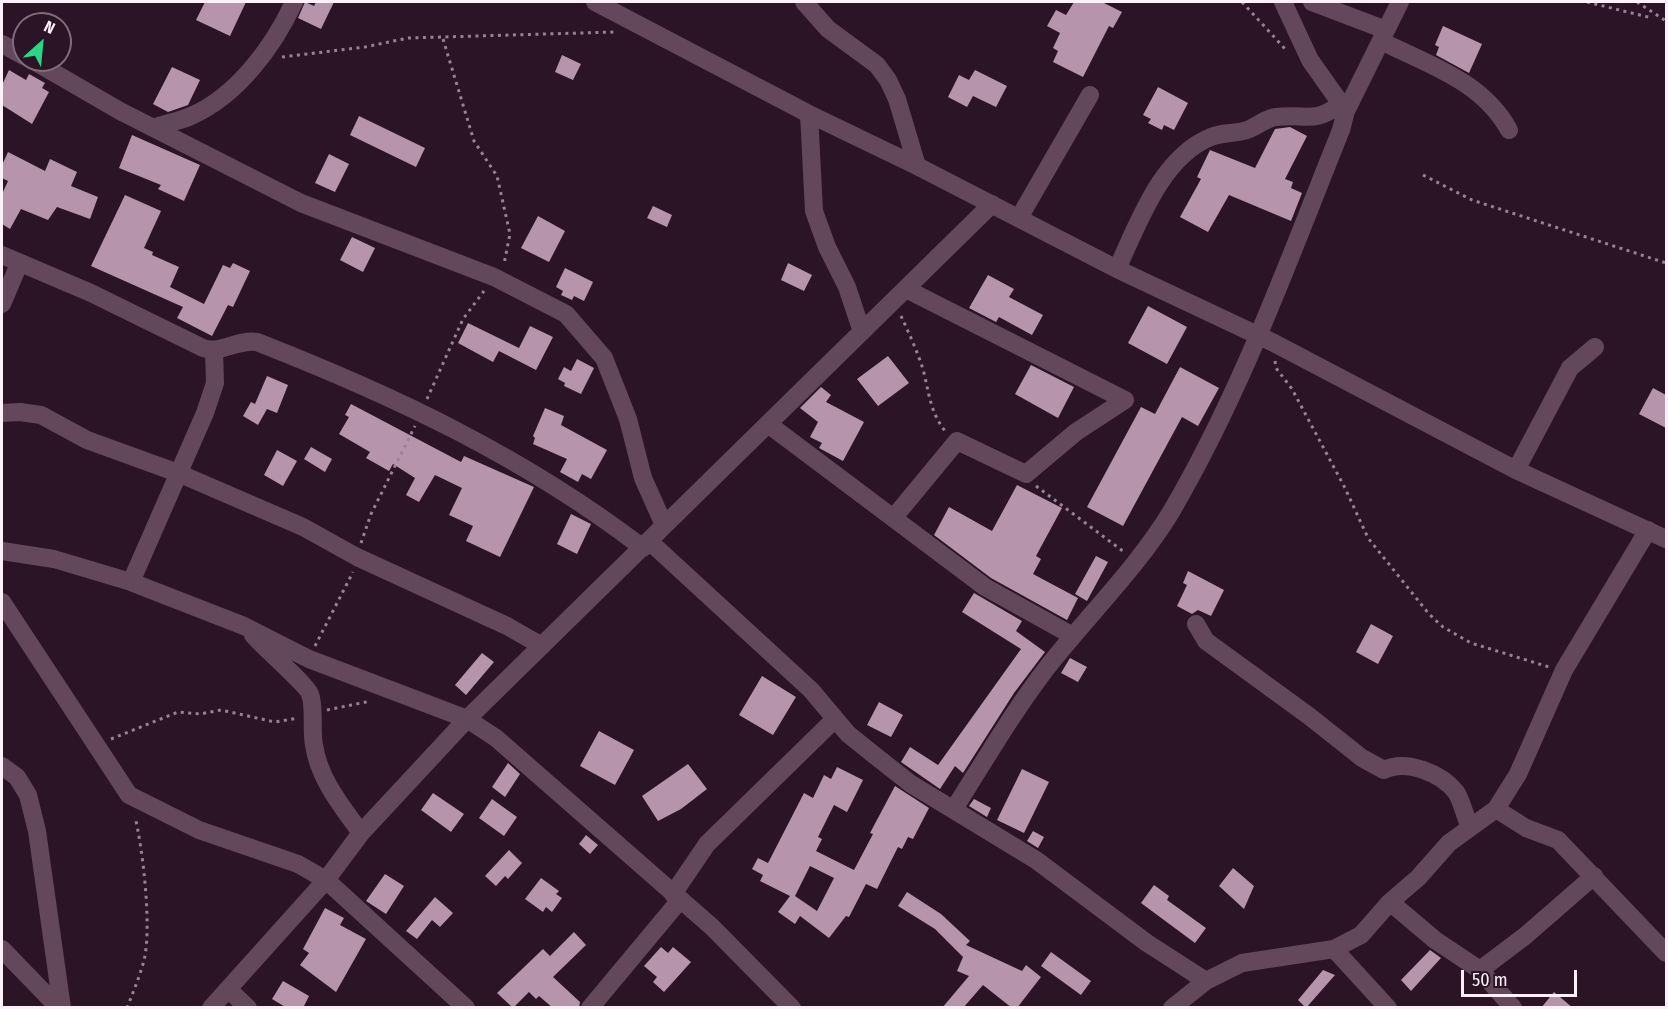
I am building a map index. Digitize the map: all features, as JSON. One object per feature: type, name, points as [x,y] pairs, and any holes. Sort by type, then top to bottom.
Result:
[{"type":"street","points":[[156,126],[191,116],[225,94],[262,56],[284,24],[294,2]]},
{"type":"street","points":[[595,2],[809,114],[917,166],[1117,269],[1265,339],[1516,470],[1666,539]]},
{"type":"street","points":[[804,2],[822,24],[877,65],[888,80],[897,99],[917,166]]},
{"type":"street","points":[[1283,2],[1310,60],[1343,107]]},
{"type":"street","points":[[1312,2],[1383,35],[1478,91],[1499,112],[1509,130]]},
{"type":"street","points":[[954,809],[1020,706],[1170,514],[1265,339],[1343,107],[1400,2]]},
{"type":"street","points":[[53,72],[120,111],[156,126],[208,157],[301,203],[494,277],[566,314],[604,358],[628,419],[643,478],[664,525]]},
{"type":"street","points":[[1019,218],[1090,95]]},
{"type":"street","points":[[1117,269],[1145,209],[1168,172],[1191,147],[1213,136],[1254,128],[1274,117],[1311,118],[1326,115],[1343,107]]},
{"type":"street","points":[[809,114],[814,211],[827,247],[847,287],[862,332]]},
{"type":"street","points":[[212,1008],[326,880],[361,832],[467,720],[992,204]]},
{"type":"street","points":[[2,255],[91,293],[214,351],[246,340],[257,342],[421,412],[532,471],[646,545],[795,675],[848,734],[911,784],[1035,860],[1147,943],[1206,981]]},
{"type":"street","points":[[2,304],[19,264]]},
{"type":"street","points":[[895,516],[957,441],[1026,474],[1076,432],[1125,400],[906,289]]},
{"type":"street","points":[[1516,470],[1570,368],[1595,347]]},
{"type":"street","points":[[131,582],[205,413],[215,382],[214,351]]},
{"type":"street","points":[[2,413],[41,414],[87,440],[178,472],[303,527],[357,557],[507,626],[542,646]]},
{"type":"street","points":[[768,423],[895,516],[986,587],[1073,636]]},
{"type":"street","points":[[1172,1008],[1206,981],[1242,963],[1334,949],[1361,936],[1390,902],[1418,878],[1449,843],[1496,809],[1518,774],[1564,670],[1648,530]]},
{"type":"street","points":[[2,551],[54,560],[131,582],[244,626],[309,658],[399,695],[467,720],[496,738],[712,927],[792,1008]]},
{"type":"street","points":[[2,602],[129,795],[199,830],[298,864],[326,880],[466,1008]]},
{"type":"street","points":[[1196,624],[1206,641],[1309,716],[1362,758],[1384,770],[1394,765],[1428,771],[1455,792],[1470,827]]},
{"type":"street","points":[[244,626],[277,661],[306,686],[311,696],[314,746],[327,786],[361,832]]},
{"type":"street","points":[[590,1008],[677,897],[707,844],[835,719]]},
{"type":"street","points":[[2,766],[16,777],[28,795],[37,831],[61,1008]]},
{"type":"street","points":[[1496,809],[1526,828],[1558,840],[1666,953]]},
{"type":"street","points":[[1480,970],[1525,936],[1594,876]]},
{"type":"street","points":[[1390,902],[1435,939],[1480,970],[1513,1008]]},
{"type":"street","points":[[2,949],[61,1008]]},
{"type":"street","points":[[1334,949],[1388,1008]]},
{"type":"street","points":[[228,989],[248,1008]]},
{"type":"path","points":[[1587,2],[1652,18]]},
{"type":"path","points":[[1637,2],[1666,21]]},
{"type":"path","points":[[262,56],[291,58],[408,38],[443,39],[620,31]]},
{"type":"path","points":[[309,658],[331,613],[350,582],[371,514],[463,319],[505,263],[509,248],[510,234],[497,176],[474,141],[443,39]]},
{"type":"path","points":[[1423,176],[1472,200],[1666,263]]},
{"type":"path","points":[[1265,339],[1275,368],[1292,389],[1345,488],[1368,538],[1429,614],[1443,627],[1471,644],[1504,656],[1564,670]]},
{"type":"path","points":[[95,744],[178,712],[200,714],[220,710],[275,722],[399,695]]},
{"type":"path","points":[[127,1008],[145,958],[148,925],[140,834],[129,795]]},
{"type":"building","points":[[205,2],[246,2],[230,36],[196,20]]},
{"type":"building","points":[[305,2],[314,6],[316,2],[334,2],[321,29],[298,18]]},
{"type":"building","points":[[1074,2],[1102,2],[1122,12],[1113,28],[1109,26],[1083,77],[1053,62],[1058,51],[1053,48],[1060,33],[1047,26],[1056,10],[1066,15]]},
{"type":"building","points":[[1443,26],[1482,44],[1469,73],[1436,55],[1439,47],[1435,45]]},
{"type":"building","points":[[562,55],[581,64],[573,80],[555,72]]},
{"type":"building","points":[[172,67],[200,80],[188,105],[168,112],[153,104]]},
{"type":"building","points":[[9,70],[26,80],[29,74],[45,83],[42,88],[49,92],[32,124],[2,105],[2,85]]},
{"type":"building","points":[[975,70],[1007,86],[996,107],[973,96],[967,107],[948,97],[959,75],[969,80]]},
{"type":"building","points":[[1158,87],[1188,103],[1174,130],[1164,125],[1162,130],[1148,123],[1151,119],[1143,115]]},
{"type":"building","points":[[359,116],[425,148],[416,167],[350,135]]},
{"type":"building","points":[[1290,127],[1307,136],[1285,179],[1293,182],[1291,188],[1302,193],[1291,221],[1229,195],[1208,232],[1180,217],[1201,179],[1197,177],[1210,150],[1255,168],[1275,129]]},
{"type":"building","points":[[132,135],[200,165],[184,201],[158,189],[161,185],[119,168]]},
{"type":"building","points":[[8,152],[45,171],[50,159],[77,172],[71,186],[98,197],[90,219],[57,207],[48,220],[21,209],[10,229],[2,224],[2,194],[8,181],[2,178],[2,165]]},
{"type":"building","points":[[329,154],[349,164],[335,192],[315,183]]},
{"type":"building","points":[[125,195],[161,211],[144,248],[153,252],[152,255],[179,267],[170,287],[204,304],[223,265],[230,268],[233,263],[250,271],[233,307],[228,305],[212,336],[177,318],[183,307],[91,266]]},
{"type":"building","points":[[653,206],[672,215],[667,227],[647,218]]},
{"type":"building","points":[[538,216],[565,231],[549,262],[521,248]]},
{"type":"building","points":[[352,237],[375,248],[363,272],[340,260]]},
{"type":"building","points":[[788,263],[812,275],[804,291],[781,280]]},
{"type":"building","points":[[565,268],[593,282],[584,301],[574,296],[572,300],[561,295],[563,291],[556,287]]},
{"type":"building","points":[[988,275],[1014,289],[1009,297],[1043,315],[1032,335],[999,317],[996,322],[969,308]]},
{"type":"building","points":[[1148,306],[1187,327],[1167,364],[1128,343]]},
{"type":"building","points":[[468,323],[519,348],[530,326],[553,337],[536,370],[499,351],[493,362],[458,343]]},
{"type":"building","points":[[888,356],[909,383],[878,406],[857,379]]},
{"type":"building","points":[[577,359],[594,368],[581,394],[564,386],[565,383],[558,379],[564,367],[571,371]]},
{"type":"building","points":[[1031,365],[1074,387],[1058,418],[1015,394]]},
{"type":"building","points":[[1180,367],[1219,388],[1198,426],[1182,417],[1123,526],[1087,507],[1141,407],[1155,414]]},
{"type":"building","points":[[267,376],[288,385],[277,413],[267,409],[258,425],[243,416],[251,402],[255,404]]},
{"type":"building","points":[[821,387],[831,395],[826,402],[864,422],[843,461],[819,448],[822,443],[810,437],[818,422],[800,408]]},
{"type":"building","points":[[1653,388],[1666,395],[1666,428],[1639,414]]},
{"type":"building","points":[[351,404],[461,462],[464,456],[534,487],[500,557],[466,541],[473,526],[449,515],[462,488],[435,475],[419,502],[406,495],[415,478],[393,464],[389,471],[366,458],[370,452],[339,434],[349,417],[345,415]]},
{"type":"building","points":[[545,408],[564,416],[561,425],[607,450],[591,479],[582,474],[578,482],[560,472],[567,459],[533,444],[535,438],[533,436]]},
{"type":"building","points":[[311,447],[332,459],[325,472],[304,459]]},
{"type":"building","points":[[277,450],[297,461],[283,486],[264,475]]},
{"type":"building","points":[[1017,485],[1062,508],[1036,556],[1041,559],[1033,574],[1078,598],[1067,620],[991,578],[934,535],[949,507],[992,531]]},
{"type":"building","points":[[571,514],[591,524],[577,554],[557,544]]},
{"type":"building","points":[[1096,556],[1108,562],[1087,601],[1075,594]]},
{"type":"building","points":[[1188,571],[1224,590],[1211,616],[1198,610],[1192,614],[1177,606],[1187,585],[1183,583]]},
{"type":"building","points":[[974,593],[1022,621],[1016,631],[1045,652],[1014,693],[963,773],[955,766],[940,789],[901,762],[910,747],[938,765],[1021,649],[962,612]]},
{"type":"building","points":[[1371,624],[1393,636],[1378,664],[1356,652]]},
{"type":"building","points":[[482,653],[494,662],[466,695],[455,685]]},
{"type":"building","points":[[1070,658],[1087,667],[1078,682],[1061,673]]},
{"type":"building","points":[[762,676],[796,697],[773,735],[739,715]]},
{"type":"building","points":[[879,702],[903,715],[891,737],[867,725]]},
{"type":"building","points":[[599,731],[634,750],[615,785],[580,766]]},
{"type":"building","points":[[508,763],[520,774],[505,797],[492,787]]},
{"type":"building","points":[[688,764],[707,789],[681,809],[658,821],[642,796]]},
{"type":"building","points":[[837,767],[863,780],[847,812],[834,805],[818,837],[822,839],[816,851],[854,870],[873,834],[870,833],[895,786],[929,808],[913,839],[908,837],[902,849],[898,847],[877,889],[866,884],[849,917],[846,916],[829,938],[800,916],[795,924],[778,912],[790,896],[760,881],[763,875],[752,869],[758,858],[768,863],[804,793],[813,798],[824,775],[831,779]],"holes":[[[810,866],[834,878],[817,911],[795,896]]]},
{"type":"building","points":[[1022,769],[1049,782],[1024,833],[997,820]]},
{"type":"building","points":[[433,793],[464,814],[451,832],[421,810]]},
{"type":"building","points":[[492,799],[517,817],[504,836],[479,818]]},
{"type":"building","points":[[974,799],[991,808],[987,817],[969,806]]},
{"type":"building","points":[[1033,831],[1044,837],[1038,848],[1027,841]]},
{"type":"building","points":[[586,835],[598,845],[590,854],[579,844]]},
{"type":"building","points":[[509,850],[522,863],[508,879],[505,876],[496,886],[485,876]]},
{"type":"building","points":[[1233,868],[1254,886],[1244,909],[1219,886]]},
{"type":"building","points":[[385,874],[404,886],[386,914],[366,901]]},
{"type":"building","points":[[541,878],[559,891],[556,894],[562,898],[552,912],[546,907],[543,912],[525,899]]},
{"type":"building","points":[[1154,885],[1169,896],[1167,900],[1206,928],[1195,943],[1141,903]]},
{"type":"building","points":[[907,892],[941,914],[970,941],[966,945],[1022,971],[1026,965],[1041,977],[1017,1008],[1012,1008],[983,985],[963,1008],[942,1008],[969,976],[957,971],[963,957],[935,929],[898,906]]},
{"type":"building","points":[[435,897],[453,913],[440,927],[432,920],[417,939],[406,931]]},
{"type":"building","points":[[325,908],[344,918],[340,925],[366,939],[336,992],[300,965],[309,953],[303,949]]},
{"type":"building","points":[[574,932],[586,945],[553,977],[580,1002],[579,1008],[553,1008],[539,996],[536,999],[529,992],[513,1008],[497,993],[543,949],[550,956]]},
{"type":"building","points":[[661,947],[668,953],[673,947],[691,962],[664,992],[653,982],[657,977],[644,966]]},
{"type":"building","points":[[1430,950],[1441,958],[1411,991],[1401,980]]},
{"type":"building","points":[[1051,952],[1091,981],[1081,995],[1041,966]]},
{"type":"building","points":[[1323,970],[1335,975],[1306,1008],[1298,1000]]},
{"type":"building","points":[[283,981],[309,996],[303,1008],[287,1008],[272,999]]},
{"type":"building","points":[[1554,992],[1573,1008],[1541,1008]]}]
